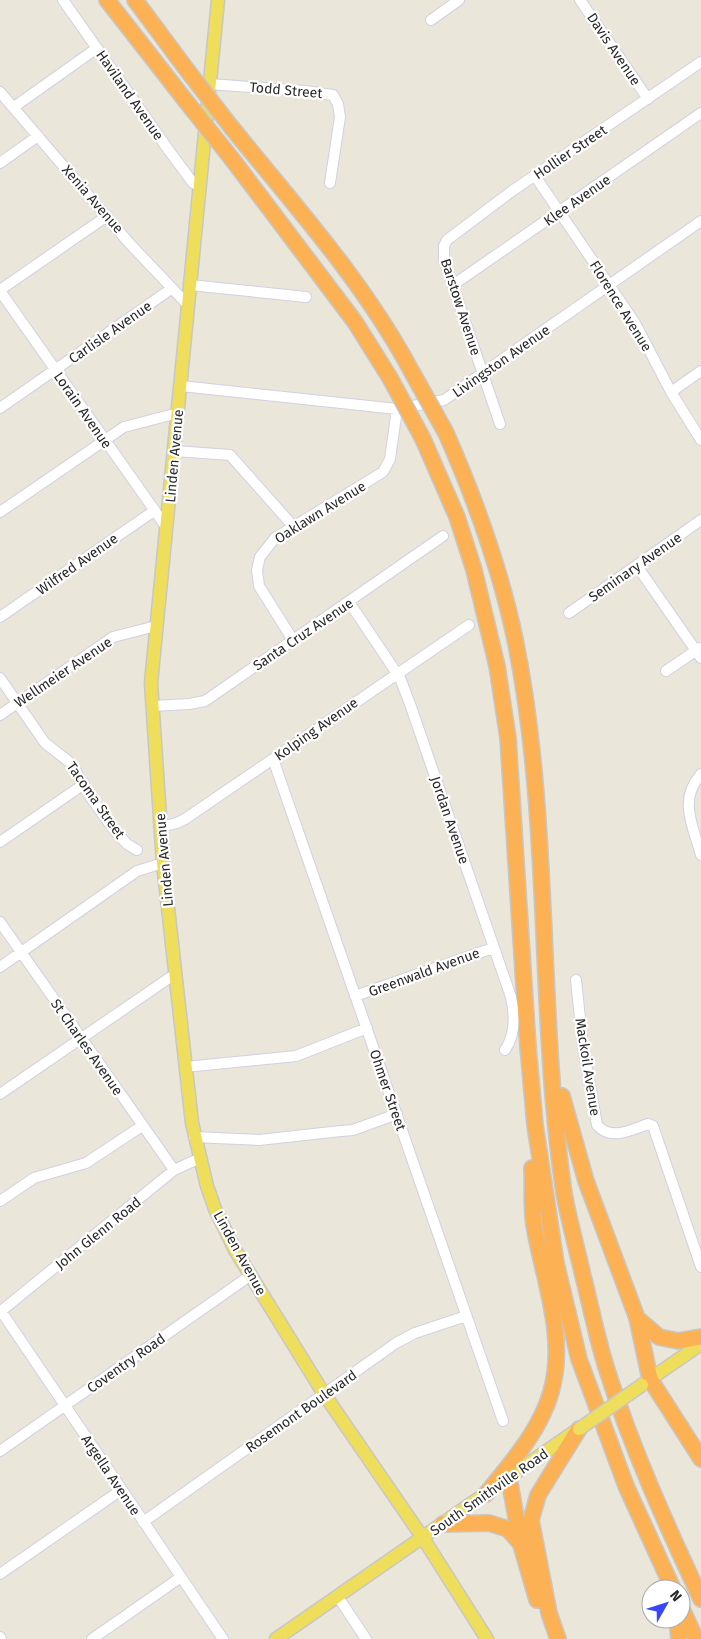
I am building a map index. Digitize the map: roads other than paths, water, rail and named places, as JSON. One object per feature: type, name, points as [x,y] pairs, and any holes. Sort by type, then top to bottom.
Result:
[{"type":"highway","points":[[96,0],[163,72]]},
{"type":"highway","points":[[107,0],[232,159],[355,322],[390,378],[423,439],[457,517],[474,570],[497,666],[508,738],[530,1071],[533,1222],[556,1332],[556,1369],[551,1394],[536,1428],[486,1494]]},
{"type":"highway","points":[[136,0],[187,70],[344,267],[380,316],[446,433],[485,532],[515,638],[527,710],[534,774],[551,1044],[565,1197],[606,1367],[633,1447],[701,1599]]},
{"type":"highway","points":[[551,1044],[569,1126],[586,1181],[637,1318],[646,1382],[701,1459]]},
{"type":"highway","points":[[530,1071],[546,1210],[556,1263],[579,1359],[626,1486],[668,1579]]},
{"type":"highway","points":[[637,1318],[659,1337],[678,1341],[701,1337]]},
{"type":"highway","points":[[558,1639],[549,1613],[532,1520],[538,1495],[550,1472],[579,1429]]},
{"type":"highway","points":[[509,1478],[521,1545],[548,1639]]},
{"type":"highway","points":[[443,1524],[489,1523],[508,1528],[521,1545]]},
{"type":"highway","points":[[663,1567],[666,1579]]},
{"type":"main road","name":"Linden Avenue","points":[[218,0],[151,683],[163,863],[194,1137],[198,1159],[215,1209],[235,1250],[324,1394],[423,1538],[488,1639]]},
{"type":"main road","name":"South Smithville Road","points":[[276,1639],[701,1344]]},
{"type":"street","name":"Haviland Avenue","points":[[63,0],[187,176],[200,187]]},
{"type":"street","points":[[431,20],[459,0]]},
{"type":"street","name":"Davis Avenue","points":[[580,0],[648,99]]},
{"type":"street","points":[[14,107],[97,48]]},
{"type":"street","name":"Hollier Street","points":[[444,246],[454,234],[535,176],[701,62]]},
{"type":"street","name":"Todd Street","points":[[210,84],[306,91],[333,96],[338,104],[340,116],[330,183]]},
{"type":"street","name":"Xenia Avenue","points":[[0,92],[171,289],[188,305]]},
{"type":"street","name":"Klee Avenue","points":[[453,285],[701,113]]},
{"type":"street","points":[[0,163],[38,136]]},
{"type":"street","name":"Florence Avenue","points":[[535,176],[645,339],[671,392],[701,440]]},
{"type":"street","points":[[0,290],[107,216]]},
{"type":"street","name":"Livingston Avenue","points":[[181,386],[397,409],[444,400],[701,221]]},
{"type":"street","name":"Barstow Avenue","points":[[444,246],[444,260],[500,424]]},
{"type":"street","points":[[190,285],[306,297]]},
{"type":"street","name":"Carlisle Avenue","points":[[0,408],[171,289]]},
{"type":"street","name":"Lorain Avenue","points":[[0,290],[167,528]]},
{"type":"street","points":[[671,392],[701,371]]},
{"type":"street","name":"Oaklawn Avenue","points":[[293,640],[262,593],[256,570],[260,557],[269,543],[293,526],[373,479],[387,468],[397,409]]},
{"type":"street","points":[[0,512],[104,440],[129,425],[178,413]]},
{"type":"street","points":[[175,451],[230,455],[293,526]]},
{"type":"street","name":"Wilfred Avenue","points":[[0,617],[154,511]]},
{"type":"street","name":"Seminary Avenue","points":[[569,613],[701,520]]},
{"type":"street","name":"Santa Cruz Avenue","points":[[152,706],[205,701],[443,536]]},
{"type":"street","points":[[637,566],[699,652],[666,671]]},
{"type":"street","name":"Jordan Avenue","points":[[349,602],[397,673],[410,704],[513,1006],[512,1036],[505,1050]]},
{"type":"street","name":"Kolping Avenue","points":[[161,827],[178,823],[185,819],[468,625]]},
{"type":"street","name":"Wellmeier Avenue","points":[[0,716],[113,637],[156,626]]},
{"type":"street","name":"Tacoma Street","points":[[0,678],[46,743],[72,764],[87,792],[121,838],[137,850]]},
{"type":"street","name":"Ohmer Street","points":[[273,759],[503,1421]]},
{"type":"street","points":[[701,774],[688,798],[689,819],[698,840],[701,855]]},
{"type":"street","points":[[0,842],[84,784]]},
{"type":"street","points":[[0,967],[137,871],[163,863]]},
{"type":"street","name":"St Charles Avenue","points":[[0,922],[174,1170]]},
{"type":"street","name":"Greenwald Avenue","points":[[356,996],[493,948]]},
{"type":"street","points":[[0,1094],[175,974]]},
{"type":"street","name":"Mackoil Avenue","points":[[576,980],[583,1047],[597,1125],[602,1130],[615,1134],[651,1125],[701,1267]]},
{"type":"street","points":[[185,1067],[296,1056],[367,1028]]},
{"type":"street","points":[[194,1137],[258,1140],[341,1132],[352,1130],[396,1114]]},
{"type":"street","points":[[0,1201],[44,1174],[86,1162],[142,1126]]},
{"type":"street","name":"John Glenn Road","points":[[0,1311],[174,1170],[198,1159]]},
{"type":"street","name":"Coventry Road","points":[[0,1451],[251,1275]]},
{"type":"street","name":"Argella Avenue","points":[[0,1311],[223,1639]]},
{"type":"street","name":"Rosemont Boulevard","points":[[143,1522],[408,1337],[466,1316]]},
{"type":"street","points":[[0,1574],[121,1490]]},
{"type":"street","points":[[92,1639],[181,1577]]},
{"type":"street","points":[[338,1597],[366,1639]]}]
